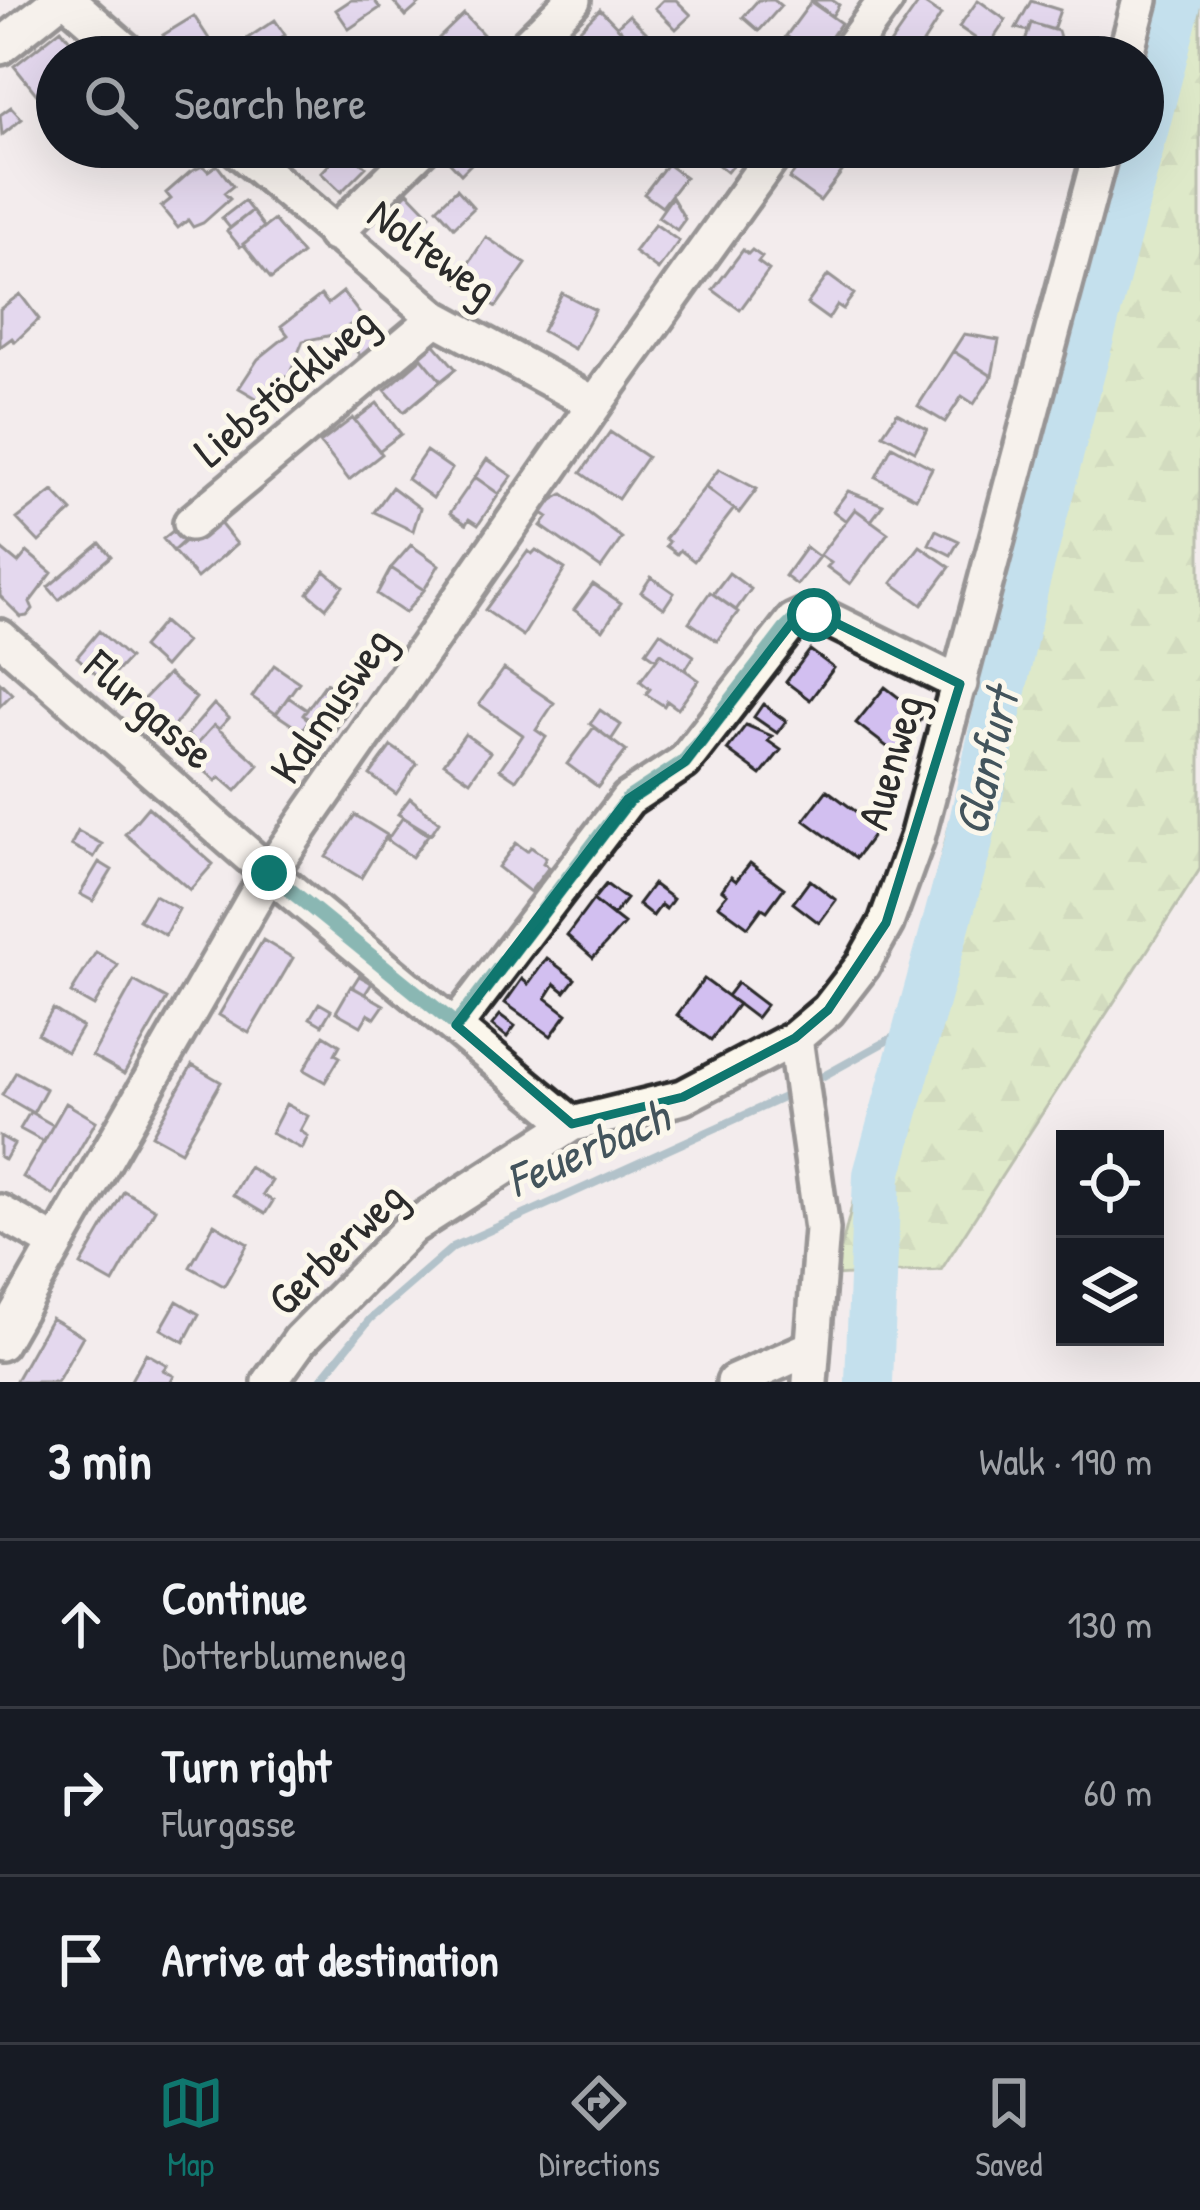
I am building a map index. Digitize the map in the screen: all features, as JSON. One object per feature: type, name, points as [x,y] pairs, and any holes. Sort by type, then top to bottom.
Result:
[{"type":"street","points":[[0,47],[58,0]]},
{"type":"street","points":[[68,0],[109,36]]},
{"type":"street","points":[[536,36],[573,0]]},
{"type":"street","points":[[859,36],[886,0]]},
{"type":"street","points":[[1131,36],[1140,0]]},
{"type":"street","name":"Nolteweg","points":[[259,168],[436,317],[595,404]]},
{"type":"street","points":[[334,234],[402,168]]},
{"type":"street","name":"Kalmusweg","points":[[0,1343],[269,873],[764,168]]},
{"type":"street","name":"Auenweg","points":[[796,1048],[862,966],[886,923],[917,838],[1096,168]]},
{"type":"street","name":"Liebstöcklweg","points":[[191,523],[436,317]]},
{"type":"street","points":[[456,1025],[628,799],[684,762],[794,621],[824,616],[959,684]]},
{"type":"street","name":"Flurgasse","points":[[0,637],[269,873],[572,1124]]},
{"type":"street","points":[[734,1382],[810,1365],[822,1228],[796,1048]]},
{"type":"street","name":"Gerberweg","points":[[270,1382],[300,1340],[412,1228],[572,1124],[683,1097],[796,1048]]},
{"type":"street","points":[[0,1212],[55,1244]]},
{"type":"highlighted area","points":[[824,617],[960,684],[886,923],[828,1010],[795,1038],[683,1097],[572,1124],[456,1025],[628,799],[684,762],[793,621]]},
{"type":"green space","points":[[1161,0],[1200,0],[1200,869],[941,1270],[834,1276],[1118,168],[1164,168],[1164,36],[1152,36]]},
{"type":"building","points":[[351,0],[374,0],[380,8],[349,29],[336,10]]},
{"type":"building","points":[[392,0],[424,0],[406,16]]},
{"type":"building","points":[[663,0],[676,0],[691,15],[676,29],[655,8]]},
{"type":"building","points":[[758,0],[774,0],[781,6],[759,31],[743,17]]},
{"type":"building","points":[[812,0],[832,0],[839,5],[832,16]]},
{"type":"building","points":[[978,0],[1006,20],[995,36],[972,36],[959,27]]},
{"type":"building","points":[[920,1],[941,15],[928,36],[896,36]]},
{"type":"building","points":[[1031,1],[1060,10],[1053,30],[1031,23],[1028,31],[1016,28]]},
{"type":"building","points":[[811,2],[841,23],[832,36],[786,36]]},
{"type":"building","points":[[600,9],[626,36],[573,36]]},
{"type":"building","points":[[464,14],[484,36],[441,36]]},
{"type":"building","points":[[629,15],[650,36],[627,36],[617,26]]},
{"type":"building","points":[[194,16],[207,36],[164,36]]},
{"type":"building","points":[[275,20],[285,35],[284,36],[251,36]]},
{"type":"building","points":[[1031,23],[1058,31],[1060,36],[1027,36]]},
{"type":"building","points":[[36,49],[36,94],[14,66]]},
{"type":"building","points":[[11,107],[22,119],[2,135],[0,115]]},
{"type":"building","points":[[219,168],[233,186],[224,193],[230,199],[203,223],[193,227],[188,220],[178,228],[161,207],[171,199],[166,193],[190,172]]},
{"type":"building","points":[[326,168],[365,168],[341,192],[321,173]]},
{"type":"building","points":[[664,168],[685,177],[662,207],[644,194]]},
{"type":"building","points":[[797,168],[845,168],[820,201],[789,179]]},
{"type":"building","points":[[457,189],[474,208],[454,227],[437,208]]},
{"type":"building","points":[[408,192],[430,215],[404,240],[382,218]]},
{"type":"building","points":[[672,197],[685,219],[677,230],[658,217]]},
{"type":"building","points":[[244,201],[252,211],[230,228],[222,218]]},
{"type":"building","points":[[252,211],[264,227],[240,247],[227,231]]},
{"type":"building","points":[[274,220],[302,254],[271,279],[243,244]]},
{"type":"building","points":[[655,224],[679,241],[658,270],[634,252]]},
{"type":"building","points":[[486,237],[526,264],[496,307],[457,281]]},
{"type":"building","points":[[743,250],[762,257],[758,262],[769,270],[740,310],[713,290]]},
{"type":"building","points":[[828,275],[854,294],[843,309],[837,305],[828,319],[807,304]]},
{"type":"building","points":[[343,292],[362,317],[337,334],[303,341],[270,406],[239,388],[258,359],[288,335],[281,326],[321,295],[328,304]]},
{"type":"building","points":[[562,293],[595,310],[574,349],[542,331]]},
{"type":"building","points":[[20,294],[39,319],[15,342],[12,338],[0,347],[0,309]]},
{"type":"building","points":[[367,324],[383,343],[363,359],[347,340]]},
{"type":"building","points":[[964,334],[999,340],[992,376],[953,351]]},
{"type":"building","points":[[430,339],[456,369],[441,381],[422,358],[407,371],[401,364]]},
{"type":"building","points":[[953,351],[992,376],[974,404],[962,396],[945,422],[918,406]]},
{"type":"building","points":[[422,358],[441,381],[404,412],[385,390]]},
{"type":"building","points":[[377,403],[401,434],[379,451],[355,420]]},
{"type":"building","points":[[897,413],[927,429],[915,451],[883,434]]},
{"type":"building","points":[[353,418],[382,454],[349,480],[320,443]]},
{"type":"building","points":[[610,432],[647,457],[618,499],[581,473]]},
{"type":"building","points":[[892,446],[932,468],[916,498],[876,477]]},
{"type":"building","points":[[426,451],[452,469],[433,498],[407,479]]},
{"type":"building","points":[[487,459],[512,476],[499,494],[475,477]]},
{"type":"building","points":[[719,469],[757,489],[739,513],[705,487]]},
{"type":"building","points":[[475,477],[499,494],[478,525],[469,519],[466,524],[450,513]]},
{"type":"building","points":[[392,487],[420,508],[413,531],[374,512]]},
{"type":"building","points":[[705,487],[734,509],[694,561],[666,546],[665,539]]},
{"type":"building","points":[[53,491],[72,511],[39,542],[17,519]]},
{"type":"building","points":[[848,491],[883,505],[871,521],[855,509],[846,521],[833,511]]},
{"type":"building","points":[[563,494],[622,538],[601,568],[541,526],[548,517],[542,513],[549,502]]},
{"type":"building","points":[[855,509],[888,533],[850,584],[827,567],[831,563],[820,555]]},
{"type":"building","points":[[214,516],[237,544],[197,578],[173,551]]},
{"type":"building","points":[[180,525],[189,536],[173,551],[163,539]]},
{"type":"building","points":[[936,530],[959,541],[951,555],[929,544]]},
{"type":"building","points":[[100,543],[111,556],[59,600],[48,587]]},
{"type":"building","points":[[411,545],[439,565],[424,590],[391,568]]},
{"type":"building","points":[[920,546],[950,567],[922,605],[892,583]]},
{"type":"building","points":[[806,547],[819,557],[797,585],[785,576]]},
{"type":"building","points":[[0,548],[18,563],[27,552],[52,573],[30,602],[33,609],[27,616],[21,617],[0,596]]},
{"type":"building","points":[[536,550],[565,569],[523,636],[485,610],[528,551]]},
{"type":"building","points":[[391,568],[424,590],[405,613],[377,594]]},
{"type":"building","points":[[325,571],[343,586],[326,608],[308,593]]},
{"type":"building","points":[[729,573],[751,589],[736,610],[713,594]]},
{"type":"building","points":[[651,577],[674,593],[664,608],[641,592]]},
{"type":"building","points":[[593,584],[621,603],[603,630],[574,610]]},
{"type":"building","points":[[710,592],[738,612],[717,641],[689,622]]},
{"type":"building","points":[[163,622],[186,642],[164,667],[142,647]]},
{"type":"building","points":[[99,631],[129,658],[106,683],[77,657]]},
{"type":"building","points":[[660,632],[694,656],[685,670],[661,653],[656,659],[646,652]]},
{"type":"building","points":[[810,650],[834,668],[810,700],[786,682]]},
{"type":"building","points":[[661,653],[699,680],[678,709],[646,694],[650,689],[640,681]]},
{"type":"building","points":[[274,665],[299,682],[276,714],[252,697]]},
{"type":"building","points":[[504,669],[554,703],[536,730],[546,737],[516,780],[500,769],[523,735],[479,704]]},
{"type":"building","points":[[168,674],[196,698],[166,736],[135,708]]},
{"type":"building","points":[[0,682],[12,694],[0,706]]},
{"type":"building","points":[[326,683],[354,702],[332,735],[303,715]]},
{"type":"building","points":[[885,687],[923,716],[895,753],[856,723]]},
{"type":"building","points":[[288,697],[307,710],[303,715],[309,720],[301,731],[276,714]]},
{"type":"building","points":[[214,704],[229,718],[219,729],[214,725],[197,744],[187,735]]},
{"type":"building","points":[[763,704],[786,721],[777,733],[754,717]]},
{"type":"building","points":[[600,710],[621,725],[611,740],[590,724]]},
{"type":"building","points":[[214,725],[259,765],[236,791],[220,777],[216,781],[187,755]]},
{"type":"building","points":[[746,725],[772,736],[768,741],[781,750],[761,775],[727,750]]},
{"type":"building","points":[[594,727],[626,751],[598,787],[567,764]]},
{"type":"building","points":[[465,734],[490,752],[470,781],[444,763]]},
{"type":"building","points":[[391,746],[417,764],[396,794],[370,775]]},
{"type":"building","points":[[827,790],[878,828],[856,858],[804,820]]},
{"type":"building","points":[[410,798],[439,822],[431,834],[398,814]]},
{"type":"building","points":[[148,807],[213,864],[190,890],[125,834]]},
{"type":"building","points":[[355,815],[387,835],[361,878],[326,857]]},
{"type":"building","points":[[403,817],[428,835],[412,857],[387,840]]},
{"type":"building","points":[[78,831],[102,844],[94,857],[71,845]]},
{"type":"building","points":[[516,843],[527,851],[531,847],[546,858],[543,863],[549,867],[530,892],[498,867]]},
{"type":"building","points":[[99,862],[112,870],[93,901],[80,894]]},
{"type":"building","points":[[750,863],[784,888],[748,927],[718,905],[731,877],[736,881]]},
{"type":"building","points":[[810,880],[836,900],[819,923],[793,903]]},
{"type":"building","points":[[606,884],[626,899],[613,916],[593,900]]},
{"type":"building","points":[[653,884],[673,899],[653,916],[638,904]]},
{"type":"building","points":[[154,895],[179,909],[165,935],[139,920]]},
{"type":"building","points":[[593,900],[624,924],[593,958],[567,935]]},
{"type":"building","points":[[263,940],[293,958],[249,1033],[219,1015]]},
{"type":"building","points":[[96,952],[118,965],[94,1006],[71,993]]},
{"type":"building","points":[[547,958],[575,979],[565,992],[555,984],[546,998],[567,1014],[551,1036],[505,1003],[522,979],[528,984]]},
{"type":"building","points":[[359,976],[372,983],[365,994],[352,987]]},
{"type":"building","points":[[704,979],[738,1004],[711,1040],[677,1015]]},
{"type":"building","points":[[134,981],[167,999],[124,1074],[92,1056]]},
{"type":"building","points":[[737,983],[766,1005],[756,1018],[727,996]]},
{"type":"building","points":[[351,986],[384,1005],[375,1018],[368,1014],[361,1026],[336,1012]]},
{"type":"building","points":[[319,1003],[331,1010],[322,1025],[310,1018]]},
{"type":"building","points":[[53,1009],[82,1027],[67,1052],[38,1034]]},
{"type":"building","points":[[500,1015],[515,1026],[507,1037],[492,1025]]},
{"type":"building","points":[[324,1035],[340,1045],[335,1054],[340,1057],[325,1082],[304,1070]]},
{"type":"building","points":[[192,1065],[221,1082],[181,1151],[152,1135]]},
{"type":"building","points":[[16,1072],[46,1089],[33,1113],[2,1095]]},
{"type":"building","points":[[66,1103],[96,1121],[53,1195],[23,1177]]},
{"type":"building","points":[[286,1104],[308,1116],[300,1131],[308,1136],[302,1149],[271,1133]]},
{"type":"building","points":[[30,1112],[53,1125],[44,1142],[20,1129]]},
{"type":"building","points":[[0,1136],[14,1144],[5,1160],[0,1157]]},
{"type":"building","points":[[249,1167],[272,1181],[263,1195],[273,1201],[265,1214],[233,1195]]},
{"type":"building","points":[[124,1191],[155,1209],[113,1283],[81,1265]]},
{"type":"building","points":[[214,1224],[248,1244],[224,1286],[190,1267]]},
{"type":"building","points":[[177,1301],[199,1314],[184,1342],[161,1329]]},
{"type":"building","points":[[51,1318],[83,1336],[57,1382],[15,1382]]},
{"type":"building","points":[[146,1353],[167,1365],[163,1370],[174,1376],[171,1382],[130,1382]]},
{"type":"waterway","name":"Glanfurt","points":[[1164,54],[1178,0]]},
{"type":"waterway","name":"Glanfurt","points":[[869,1382],[877,1175],[968,845],[1025,585],[1134,168]]},
{"type":"waterway","name":"Feuerbach","points":[[809,1084],[919,1023]]},
{"type":"waterway","name":"Feuerbach","points":[[319,1382],[370,1319],[453,1247],[791,1094]]},
{"type":"route","points":[[269,873],[456,1025],[628,799],[676,771],[785,630],[794,621],[814,615]]}]
